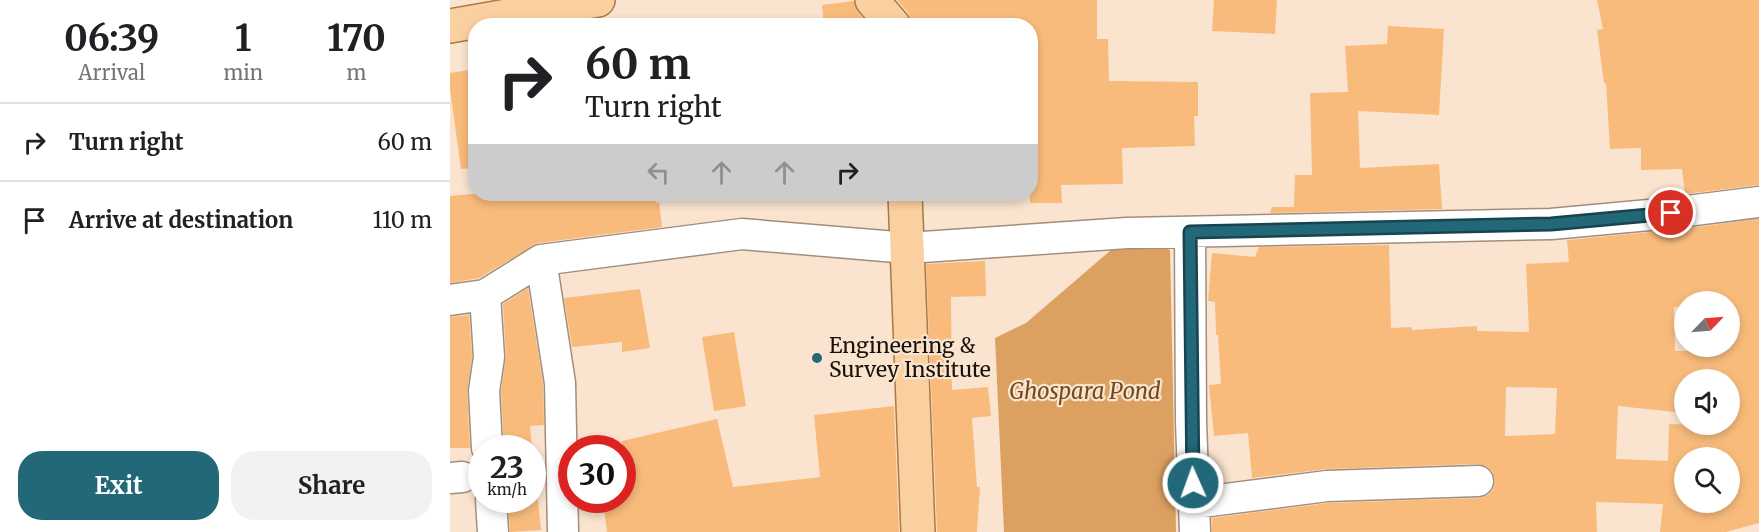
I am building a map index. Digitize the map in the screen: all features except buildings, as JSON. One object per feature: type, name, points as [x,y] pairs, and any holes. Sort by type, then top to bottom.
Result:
[{"type":"main road","points":[[476,18],[509,8],[598,0]]},
{"type":"main road","points":[[872,0],[887,18]]},
{"type":"main road","points":[[892,0],[893,18]]},
{"type":"main road","points":[[450,26],[468,21]]},
{"type":"main road","points":[[905,201],[918,532]]},
{"type":"street","points":[[450,300],[485,296],[541,260],[742,234],[908,248],[1127,233],[1551,224],[1759,202]]},
{"type":"street","points":[[1190,232],[1194,518],[1328,486],[1478,481]]},
{"type":"street","points":[[541,260],[560,383],[563,532]]},
{"type":"street","points":[[485,296],[489,357],[484,391],[487,435]]},
{"type":"street","points":[[492,513],[493,532]]},
{"type":"water","name":"Ghospara Pond","points":[[1150,241],[1170,250],[1176,532],[1004,532],[995,338],[1026,323],[1111,250]]},
{"type":"place","name":"Engineering & Survey Institute","points":[[817,358]]},
{"type":"route","points":[[1193,483],[1190,232],[1551,224],[1671,213]]}]
